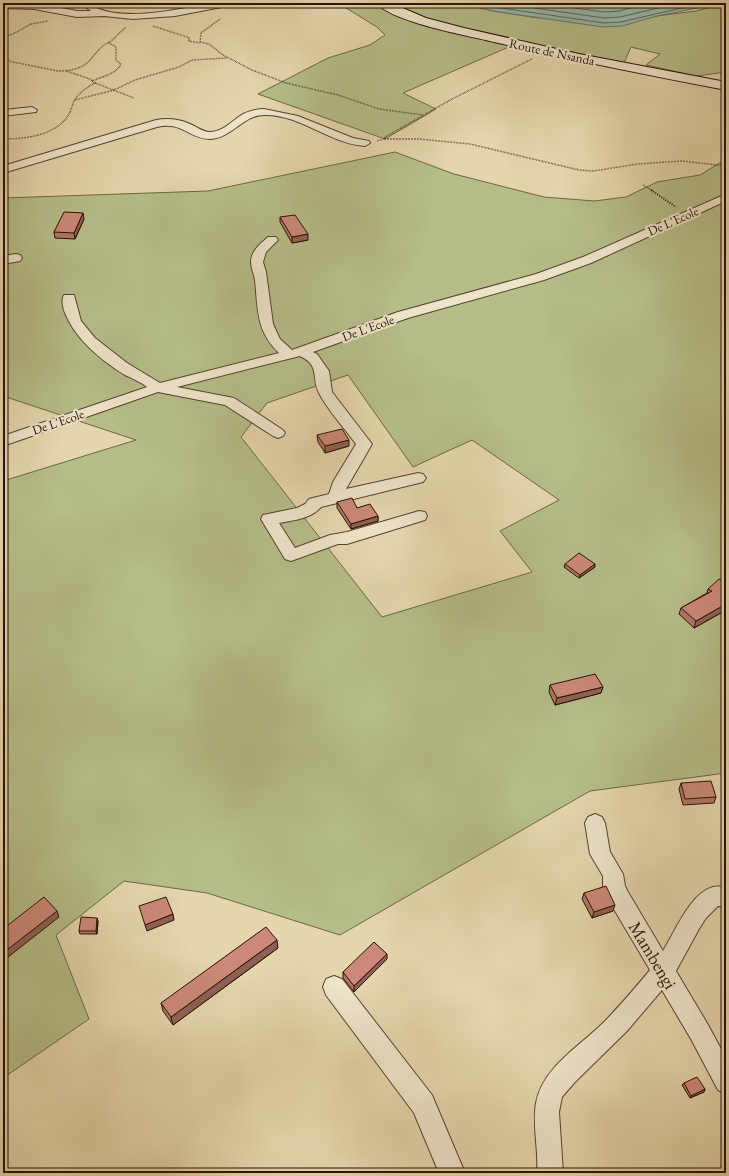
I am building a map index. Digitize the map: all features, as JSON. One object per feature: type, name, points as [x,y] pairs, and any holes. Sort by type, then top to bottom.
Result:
[{"type":"street","points":[[84,3],[89,8],[99,13],[137,18],[154,17],[229,3]]},
{"type":"street","name":"Route de Nsanda","points":[[383,3],[403,13],[447,28],[544,51],[726,86]]},
{"type":"street","points":[[3,5],[34,6],[77,14],[107,14]]},
{"type":"street","points":[[3,113],[32,110]]},
{"type":"street","points":[[3,170],[144,127],[166,122],[178,123],[200,134],[213,136],[229,128],[243,117],[257,112],[276,114],[323,129],[357,143],[365,143]]},
{"type":"street","name":"De L'Ecole","points":[[3,441],[157,388],[295,353],[403,315],[478,296],[540,277],[587,260],[687,214],[726,198]]},
{"type":"street","points":[[272,240],[260,251],[257,262],[260,272],[266,324],[274,342],[295,353],[312,358],[322,371],[325,392],[364,444],[341,482],[335,497]]},
{"type":"street","points":[[3,260],[16,258]]},
{"type":"street","points":[[69,298],[68,306],[80,328],[91,342],[127,370],[151,382],[157,388],[229,401],[278,433]]},
{"type":"street","points":[[418,478],[335,497],[315,503],[301,513],[269,519],[291,555],[336,539],[347,538],[419,516]]},
{"type":"street","name":"Mambengi","points":[[594,822],[600,854],[612,874],[614,886],[663,972],[699,1031],[726,1082]]},
{"type":"street","points":[[550,1173],[552,1160],[547,1123],[550,1095],[561,1080],[628,1014],[663,972],[696,913],[715,896],[726,897]]},
{"type":"street","points":[[334,987],[423,1104],[452,1173]]},
{"type":"path","points":[[3,37],[13,34],[32,24],[53,19],[64,12]]},
{"type":"path","points":[[3,60],[58,71],[66,71],[87,63],[99,50],[117,36],[119,31],[137,18],[157,28],[187,36],[189,41],[194,43],[203,43],[212,46],[217,52],[229,59],[258,73],[286,83],[338,95],[379,109],[422,115]]},
{"type":"path","points":[[203,43],[199,40],[201,33],[220,19]]},
{"type":"path","points":[[92,81],[115,73],[120,67],[121,64],[116,60],[116,47],[110,42]]},
{"type":"path","points":[[384,139],[422,115],[517,67],[544,51]]},
{"type":"path","points":[[75,100],[114,90],[135,80],[179,67],[192,60],[209,58],[229,59]]},
{"type":"path","points":[[66,71],[134,98]]},
{"type":"path","points":[[3,139],[31,137],[51,129],[65,119],[75,100],[95,83]]},
{"type":"path","points":[[365,143],[384,139],[419,139],[470,144],[580,170],[593,171],[638,164],[682,160],[726,166]]},
{"type":"path","points":[[642,185],[687,214]]},
{"type":"green space","points":[[338,3],[378,3],[440,28],[511,46],[403,93],[436,109],[385,139],[258,94],[328,58],[370,45],[385,35],[377,27]]},
{"type":"green space","points":[[391,3],[460,3],[493,11],[538,18],[657,16],[696,11],[726,3],[726,72],[696,76],[646,65],[660,54],[631,47],[624,63],[443,25]]},
{"type":"green space","points":[[395,152],[454,174],[544,197],[594,201],[626,197],[657,182],[700,175],[726,159],[726,773],[590,791],[340,935],[207,893],[124,881],[56,935],[89,1019],[3,1078],[3,481],[136,440],[3,396],[3,198],[208,191]],"holes":[[[348,375],[413,467],[472,440],[559,500],[500,531],[532,572],[382,617],[241,437],[267,403]]]},
{"type":"water","points":[[460,3],[715,3],[703,7],[657,16],[622,26],[603,27],[493,11]]},
{"type":"building","points":[[64,212],[83,213],[74,233],[54,232]]},
{"type":"building","points":[[295,215],[308,234],[292,237],[280,217]]},
{"type":"building","points":[[342,429],[349,440],[325,446],[317,435]]},
{"type":"building","points":[[352,498],[357,508],[370,504],[378,516],[351,524],[337,502]]},
{"type":"building","points":[[579,553],[595,564],[580,575],[565,564]]},
{"type":"building","points":[[719,579],[726,583],[726,604],[696,621],[681,608],[712,591],[708,589]]},
{"type":"building","points":[[595,674],[603,687],[557,698],[550,685]]},
{"type":"building","points":[[711,781],[716,797],[685,799],[681,783]]},
{"type":"building","points":[[606,886],[615,905],[594,912],[584,893]]},
{"type":"building","points":[[44,897],[57,911],[3,953],[3,929]]},
{"type":"building","points":[[166,897],[173,914],[145,925],[139,906]]},
{"type":"building","points":[[81,917],[97,918],[96,931],[79,931]]},
{"type":"building","points":[[266,927],[277,940],[171,1017],[161,1003]]},
{"type":"building","points":[[374,942],[387,954],[354,986],[343,972]]},
{"type":"building","points":[[697,1077],[705,1089],[691,1096],[684,1083]]}]
